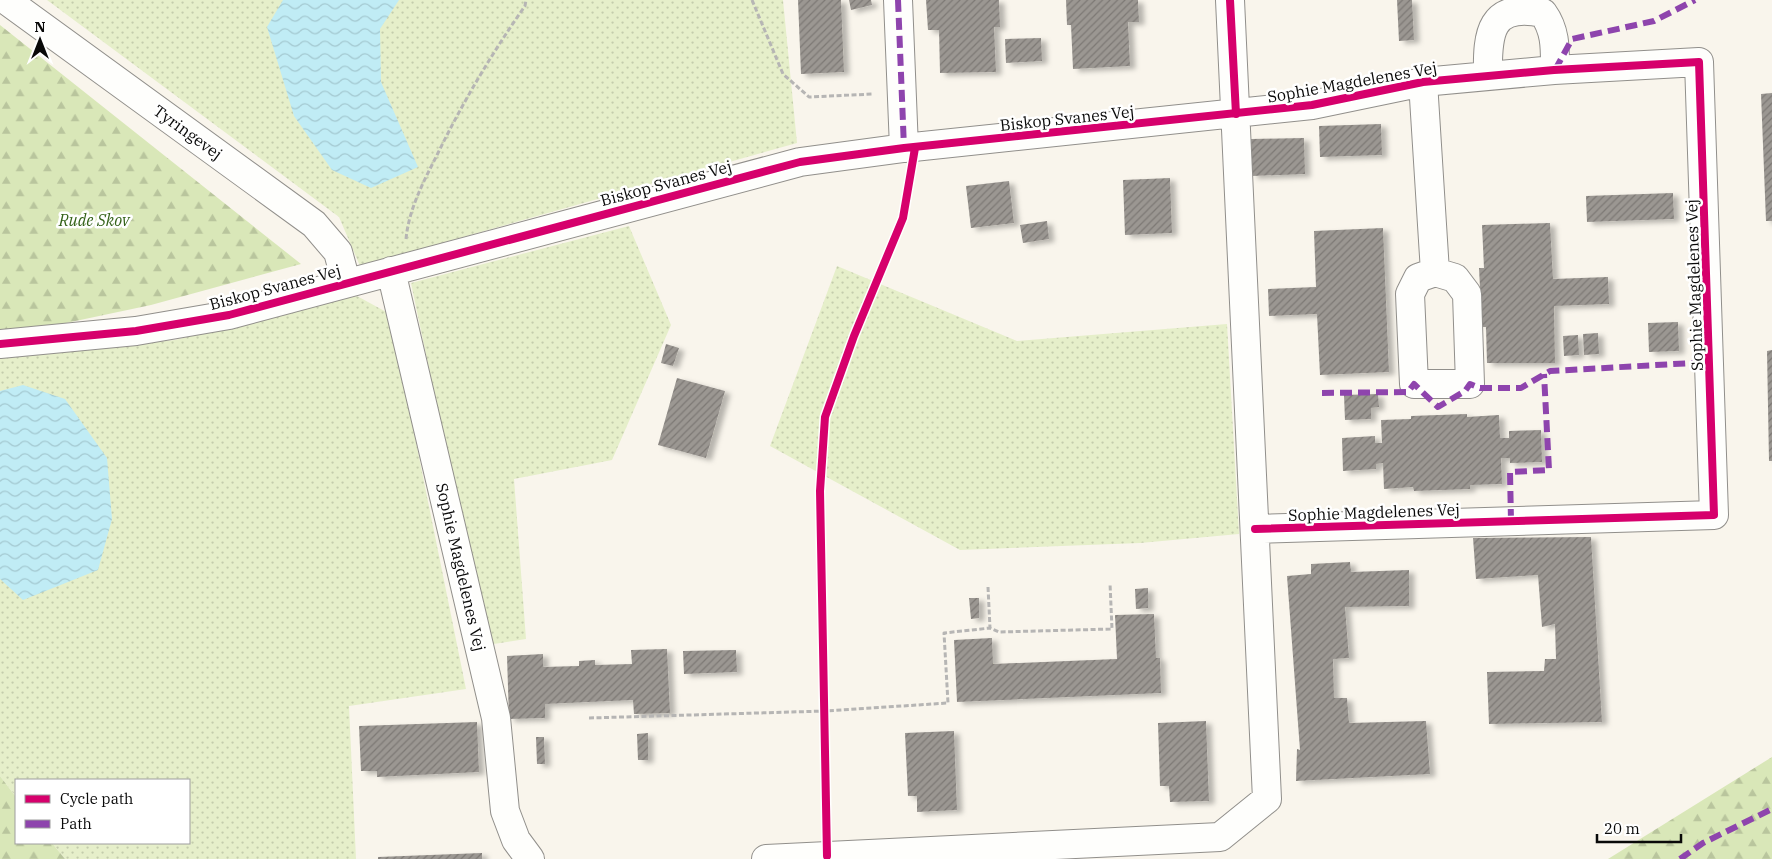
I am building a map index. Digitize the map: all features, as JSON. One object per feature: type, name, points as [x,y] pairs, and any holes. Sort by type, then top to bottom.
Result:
[{"type":"street","name":"Tyringevej","points":[[6,0],[314,224],[338,252],[346,282]]},
{"type":"street","points":[[898,0],[904,148]]},
{"type":"street","points":[[766,859],[1220,837],[1268,799],[1230,0]]},
{"type":"street","points":[[1488,76],[1488,43],[1491,30],[1508,12],[1524,9],[1543,13],[1551,24],[1555,42],[1555,70]]},
{"type":"street","name":"Sophie Magdelenes Vej","points":[[1236,114],[1312,104],[1423,82],[1555,70],[1699,62],[1714,515],[1255,529]]},
{"type":"street","name":"Sophie Magdelenes Vej","points":[[1423,82],[1435,272]]},
{"type":"street","name":"Biskop Svanes Vej","points":[[0,344],[136,330],[229,315],[346,282],[800,162],[904,148],[1236,114]]},
{"type":"street","name":"Sophie Magdelenes Vej","points":[[400,268],[496,718],[505,812],[516,840],[530,859]]},
{"type":"path","points":[[400,268],[415,198],[451,127],[495,49],[525,6],[526,0]]},
{"type":"path","points":[[752,0],[783,74],[809,97],[902,92]]},
{"type":"path","points":[[589,718],[824,711],[948,703],[944,633],[990,628],[999,632],[1112,629],[1110,583]]},
{"type":"path","points":[[988,587],[990,628]]},
{"type":"green space","points":[[47,0],[783,0],[797,143],[360,266],[339,217]]},
{"type":"green space","name":"Rude Skov","points":[[0,25],[301,264],[151,305],[0,337]]},
{"type":"green space","points":[[629,226],[671,325],[612,460],[514,479],[526,639],[487,645],[411,283]]},
{"type":"green space","points":[[837,266],[1017,341],[1227,324],[1239,534],[1140,543],[960,550],[770,446]]},
{"type":"green space","points":[[357,296],[390,314],[466,689],[349,706],[356,859],[65,859],[53,844],[190,844],[190,779],[15,779],[15,796],[0,776],[0,358],[175,340]]},
{"type":"green space","points":[[1772,757],[1772,859],[1608,859]]},
{"type":"green space","points":[[0,776],[15,796],[15,844],[53,844],[65,859],[0,859]]},
{"type":"water","points":[[283,0],[399,0],[380,29],[381,82],[418,167],[371,188],[332,170],[294,116],[267,27]]},
{"type":"water","points":[[23,385],[65,399],[107,458],[112,519],[98,570],[23,600],[0,579],[0,391]]},
{"type":"building","points":[[798,0],[841,0],[844,72],[801,74]]},
{"type":"building","points":[[849,0],[871,0],[872,5],[851,10]]},
{"type":"building","points":[[926,0],[999,0],[1000,27],[994,27],[996,72],[940,73],[939,30],[928,30]]},
{"type":"building","points":[[1066,0],[1138,0],[1139,22],[1128,22],[1130,66],[1073,69],[1071,25],[1067,25]]},
{"type":"building","points":[[1397,0],[1412,0],[1414,40],[1399,41]]},
{"type":"building","points":[[1041,38],[1042,61],[1006,63],[1005,39]]},
{"type":"building","points":[[1772,93],[1772,221],[1766,221],[1761,94]]},
{"type":"building","points":[[1381,124],[1382,155],[1320,157],[1319,126]]},
{"type":"building","points":[[1304,138],[1305,174],[1252,176],[1251,139]]},
{"type":"building","points":[[1170,178],[1172,233],[1125,235],[1123,180]]},
{"type":"building","points":[[1009,181],[1014,223],[971,228],[966,186]]},
{"type":"building","points":[[1673,193],[1674,219],[1587,222],[1586,196]]},
{"type":"building","points":[[1047,221],[1049,239],[1023,243],[1020,225]]},
{"type":"building","points":[[1550,223],[1553,279],[1608,277],[1609,304],[1554,306],[1555,363],[1487,363],[1486,327],[1482,327],[1479,268],[1484,268],[1482,225]]},
{"type":"building","points":[[1383,228],[1389,372],[1320,375],[1317,314],[1269,316],[1268,289],[1316,287],[1314,231]]},
{"type":"building","points":[[1678,322],[1679,351],[1649,352],[1648,323]]},
{"type":"building","points":[[1598,333],[1599,354],[1584,355],[1583,334]]},
{"type":"building","points":[[1578,335],[1579,355],[1564,356],[1563,336]]},
{"type":"building","points":[[666,344],[679,348],[673,366],[661,363]]},
{"type":"building","points":[[1772,350],[1772,461],[1769,461],[1767,351]]},
{"type":"building","points":[[677,378],[725,391],[706,458],[658,445]]},
{"type":"building","points":[[1378,394],[1379,407],[1371,408],[1371,419],[1345,420],[1344,395]]},
{"type":"building","points":[[1467,414],[1467,417],[1499,415],[1500,438],[1509,438],[1509,431],[1541,430],[1542,462],[1510,463],[1510,458],[1501,458],[1502,484],[1470,485],[1470,489],[1414,491],[1413,487],[1384,489],[1383,463],[1376,464],[1376,469],[1343,471],[1342,438],[1375,436],[1375,443],[1382,443],[1381,420],[1411,419],[1411,416]]},
{"type":"building","points":[[1591,537],[1602,722],[1489,724],[1487,672],[1544,671],[1545,659],[1556,659],[1555,624],[1542,627],[1538,575],[1476,579],[1473,538]]},
{"type":"building","points":[[1350,562],[1351,572],[1409,570],[1409,606],[1345,607],[1349,658],[1333,659],[1334,698],[1347,698],[1349,723],[1426,721],[1430,774],[1296,781],[1297,749],[1300,750],[1287,576],[1311,574],[1311,564]]},
{"type":"building","points":[[1148,588],[1148,608],[1136,609],[1135,589]]},
{"type":"building","points":[[969,598],[979,598],[979,618],[971,619]]},
{"type":"building","points":[[1154,614],[1156,658],[1160,658],[1161,693],[957,702],[954,640],[992,638],[993,664],[1117,659],[1115,615]]},
{"type":"building","points":[[667,649],[670,713],[634,714],[633,700],[545,704],[545,718],[509,719],[507,656],[543,654],[543,667],[579,666],[579,661],[595,660],[595,665],[632,664],[631,650]]},
{"type":"building","points":[[736,650],[737,672],[684,674],[683,651]]},
{"type":"building","points":[[1206,721],[1209,801],[1170,802],[1169,786],[1160,786],[1158,723]]},
{"type":"building","points":[[477,722],[479,772],[377,777],[377,771],[361,771],[359,726]]},
{"type":"building","points":[[954,731],[957,810],[917,812],[917,796],[908,796],[905,733]]},
{"type":"building","points":[[648,733],[648,760],[638,760],[637,734]]},
{"type":"building","points":[[536,737],[544,737],[545,764],[537,764]]},
{"type":"building","points":[[482,853],[482,859],[378,859],[378,857]]},
{"type":"marked path","points":[[898,0],[904,148]]},
{"type":"marked path","points":[[1555,70],[1572,39],[1654,21],[1695,0]]},
{"type":"marked path","points":[[1322,393],[1408,392],[1414,384],[1438,407],[1465,391],[1470,384],[1480,388],[1521,388],[1550,371],[1711,362]]},
{"type":"marked path","points":[[1511,521],[1510,472],[1549,470],[1544,374]]},
{"type":"marked path","points":[[1680,859],[1703,843],[1772,809]]},
{"type":"cycle path","points":[[1230,0],[1236,114]]},
{"type":"cycle path","points":[[0,344],[136,331],[229,315],[800,162],[904,148],[1312,105],[1423,82],[1554,70],[1699,62],[1714,515],[1255,529]]},
{"type":"cycle path","points":[[827,856],[820,491],[825,417],[854,336],[903,218],[915,148]]}]
